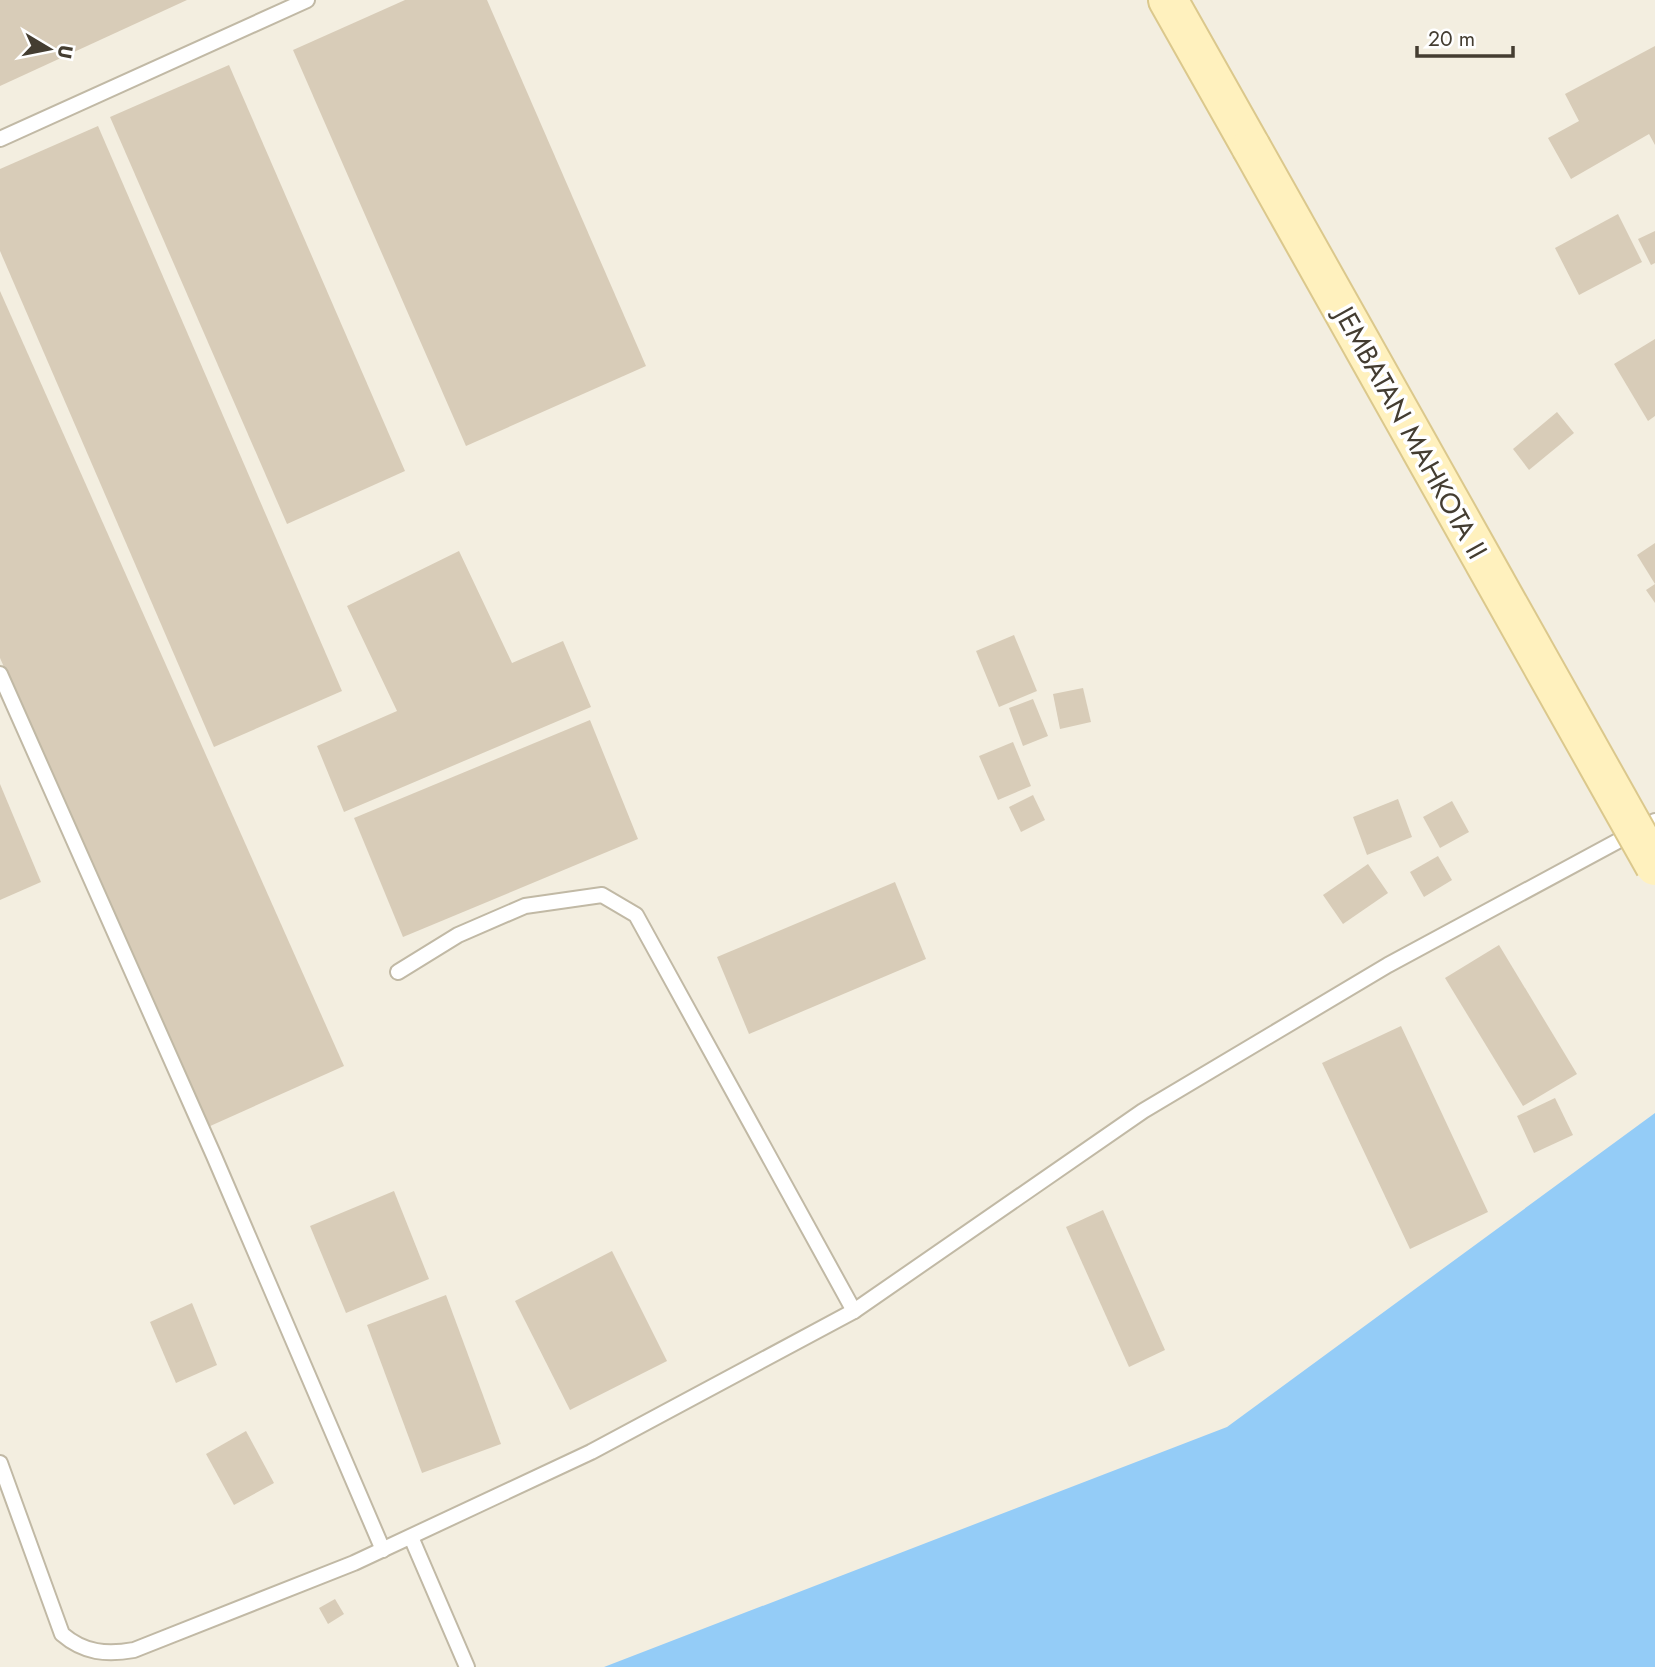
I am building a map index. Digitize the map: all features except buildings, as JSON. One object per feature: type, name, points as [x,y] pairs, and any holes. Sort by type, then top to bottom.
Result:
[{"type":"main road","name":"JEMBATAN MAHKOTA II","points":[[1168,0],[1655,866]]},
{"type":"lane","points":[[0,139],[307,0]]},
{"type":"lane","points":[[0,674],[214,1156],[383,1550]]},
{"type":"lane","points":[[0,1463],[62,1634],[73,1643],[110,1654],[134,1650],[411,1537],[591,1452],[854,1311],[1143,1111],[1388,965],[1655,821]]},
{"type":"lane","points":[[398,972],[458,935],[525,906],[603,895],[636,915],[854,1311]]},
{"type":"lane","points":[[411,1537],[467,1667]]},
{"type":"water","points":[[1655,1113],[1655,1667],[604,1667],[1227,1427]]}]
